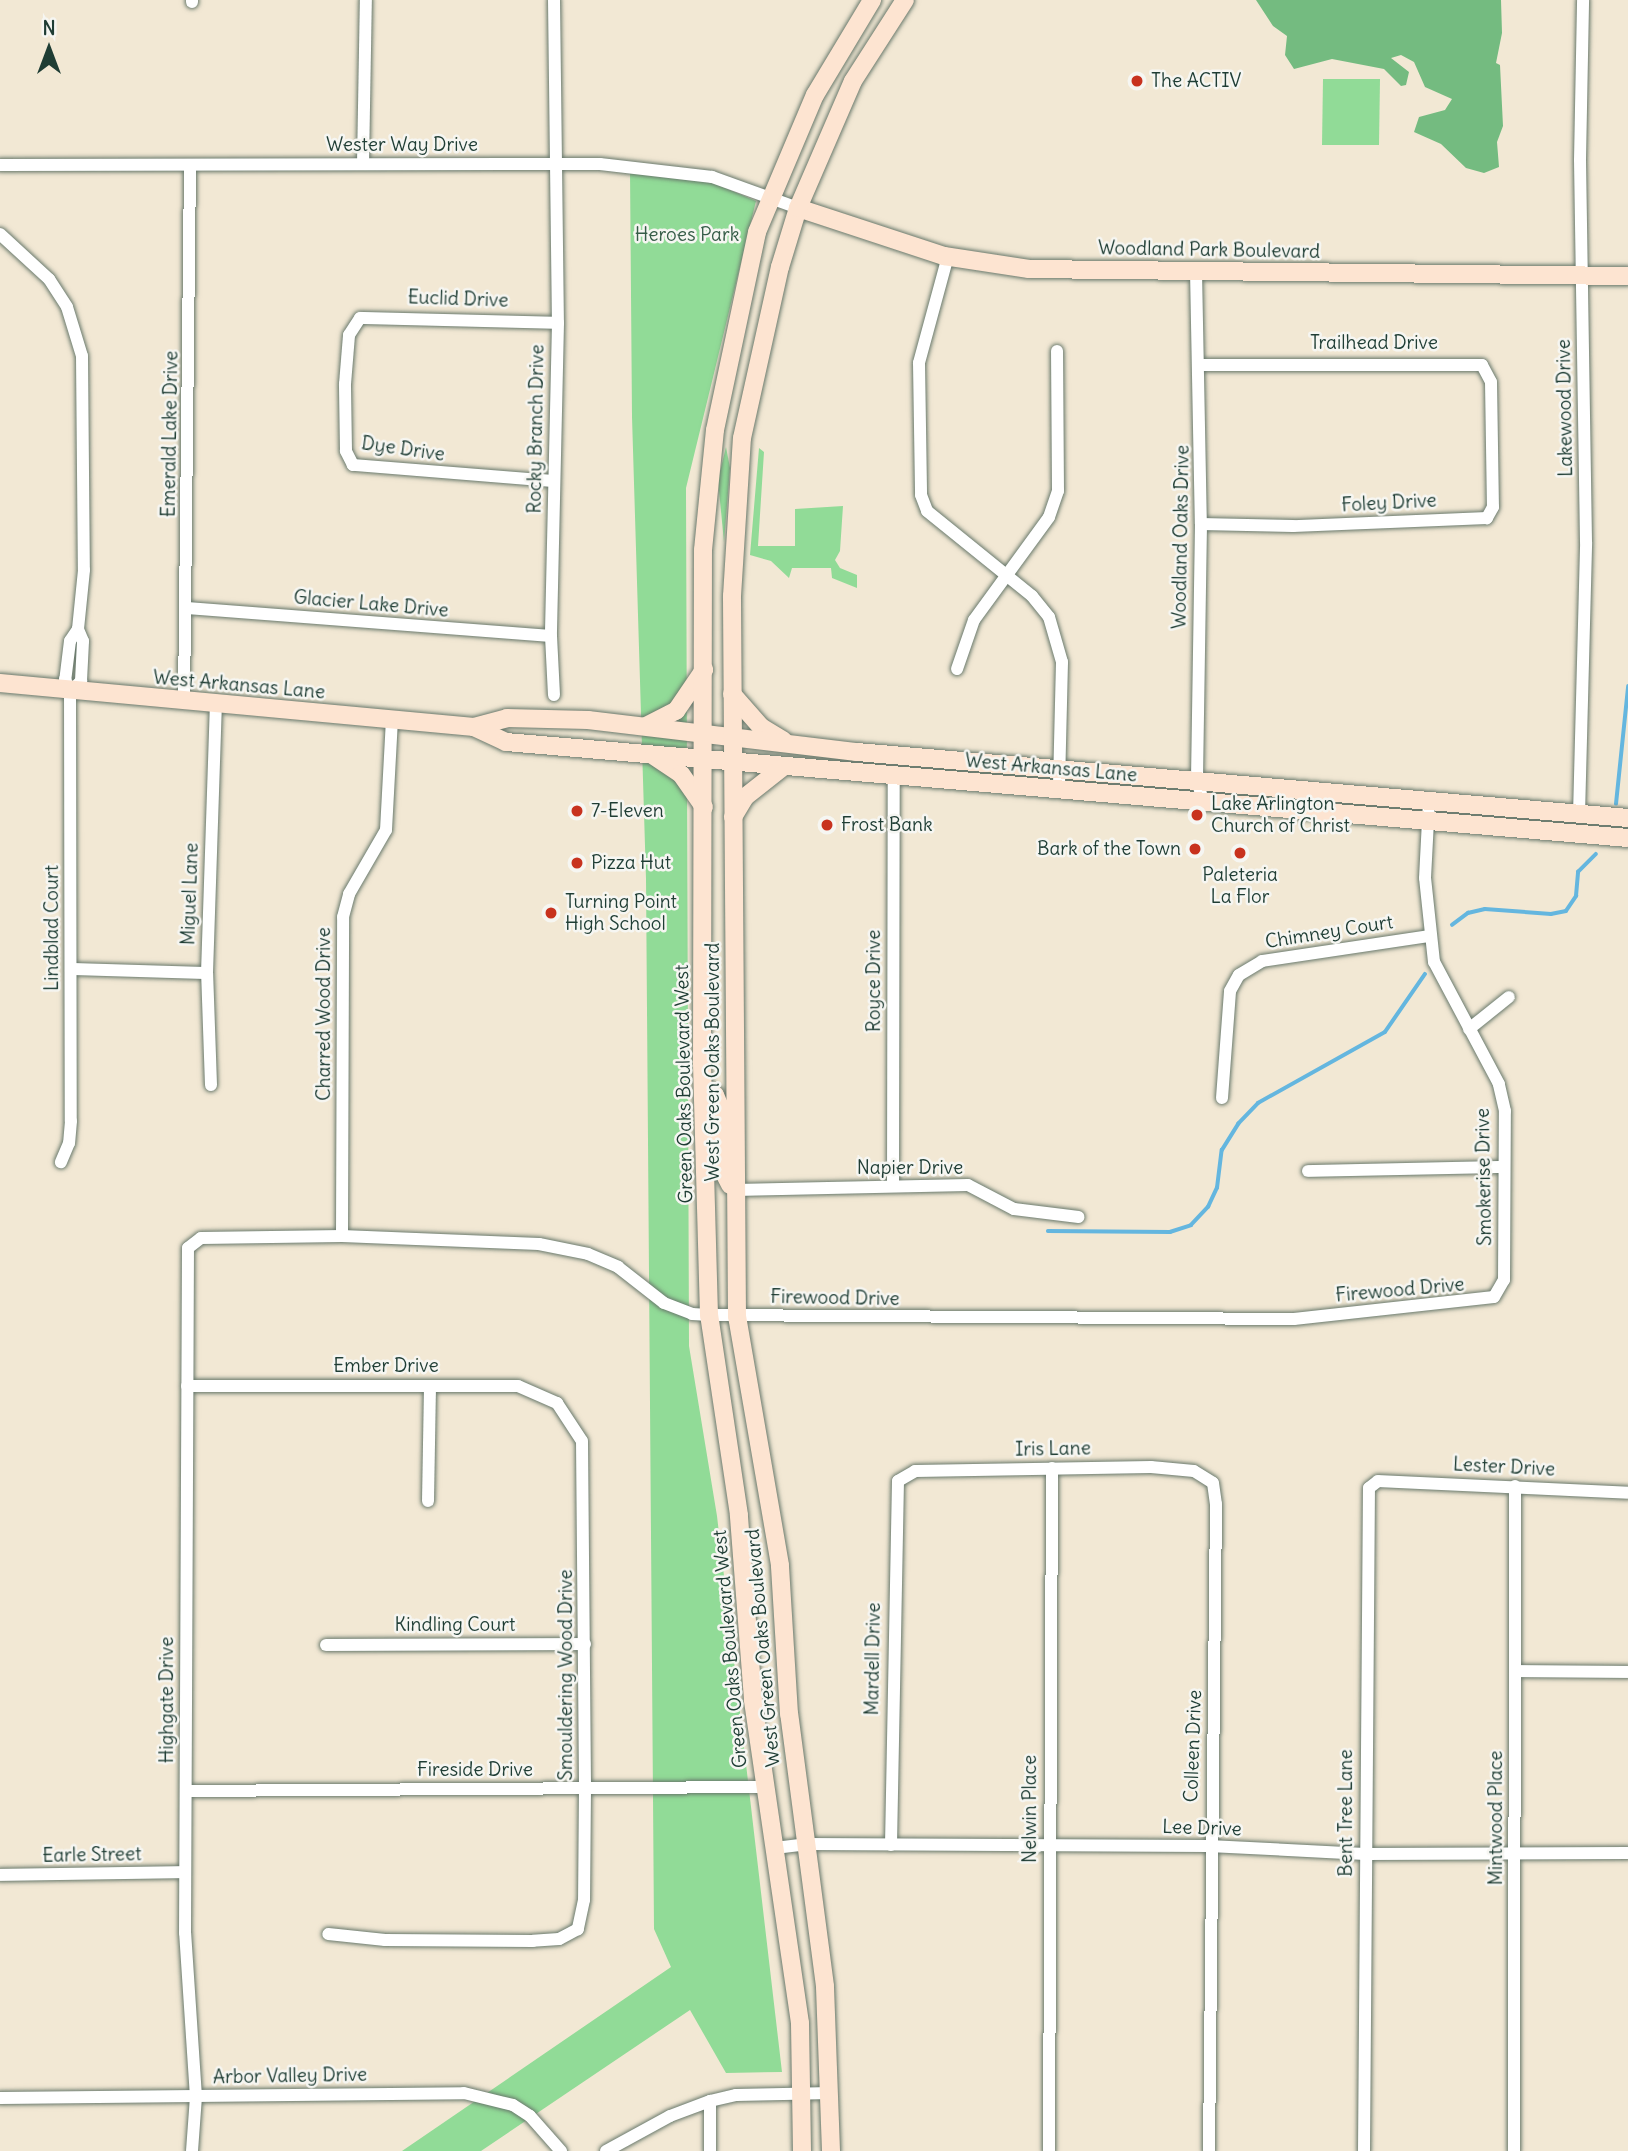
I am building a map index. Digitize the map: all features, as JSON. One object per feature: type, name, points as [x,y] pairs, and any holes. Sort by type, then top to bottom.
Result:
[{"type":"main road","name":"Green Oaks Boulevard West","points":[[802,2151],[800,2023],[753,1699],[739,1515],[709,1315],[703,1087],[703,550],[715,430],[741,296],[770,196],[815,95],[872,0]]},
{"type":"main road","name":"West Green Oaks Boulevard","points":[[831,2151],[831,2093],[825,1986],[789,1714],[780,1565],[737,1315],[733,585],[741,438],[760,343],[798,208],[853,81],[905,0]]},
{"type":"main road","name":"Woodland Park Boulevard","points":[[798,208],[948,256],[1029,269],[1628,276]]},
{"type":"main road","points":[[715,430],[741,438]]},
{"type":"main road","points":[[644,726],[676,711],[704,670]]},
{"type":"main road","name":"West Arkansas Lane","points":[[0,683],[70,692],[474,727],[506,742],[1628,838]]},
{"type":"main road","points":[[732,694],[761,727],[786,742]]},
{"type":"main road","name":"West Arkansas Lane","points":[[474,727],[507,718],[644,726],[732,738],[977,762],[1628,818]]},
{"type":"main road","points":[[644,753],[681,774],[705,808]]},
{"type":"main road","points":[[976,782],[977,762]]},
{"type":"main road","points":[[733,817],[745,797],[783,767]]},
{"type":"main road","points":[[703,1087],[715,1095],[719,1105],[724,1180],[735,1190]]},
{"type":"street","points":[[363,164],[366,0]]},
{"type":"street","name":"Rocky Branch Drive","points":[[554,0],[558,323],[551,636],[554,695]]},
{"type":"street","name":"Lakewood Drive","points":[[1579,815],[1586,542],[1582,275],[1583,0]]},
{"type":"street","name":"Wester Way Drive","points":[[0,166],[556,163],[672,169],[770,196],[798,208]]},
{"type":"street","name":"Emerald Lake Drive","points":[[184,702],[190,167]]},
{"type":"street","name":"Lindblad Court","points":[[0,234],[49,279],[78,332],[84,400],[84,570],[78,629],[83,640],[81,681],[70,692],[71,1121],[69,1143],[61,1162]]},
{"type":"street","points":[[948,256],[919,363],[921,495],[926,510],[1032,596],[1058,639],[1062,662],[1059,789]]},
{"type":"street","name":"Woodland Oaks Drive","points":[[1196,271],[1201,365],[1197,780],[1203,802]]},
{"type":"street","name":"Euclid Drive","points":[[357,320],[384,316],[558,323]]},
{"type":"street","name":"Dye Drive","points":[[357,320],[349,335],[345,384],[346,451],[353,464],[553,481]]},
{"type":"street","points":[[957,669],[974,620],[1049,517],[1058,491],[1057,351]]},
{"type":"street","name":"Trailhead Drive","points":[[1201,365],[1472,362],[1482,365],[1491,382],[1492,428]]},
{"type":"street","name":"Foley Drive","points":[[1201,524],[1293,526],[1487,517],[1493,507],[1492,428]]},
{"type":"street","name":"Glacier Lake Drive","points":[[187,608],[551,636]]},
{"type":"street","name":"Miguel Lane","points":[[211,1085],[207,973],[216,705]]},
{"type":"street","name":"Charred Wood Drive","points":[[342,1236],[343,917],[349,894],[386,830],[392,719]]},
{"type":"street","name":"Royce Drive","points":[[893,1186],[894,776]]},
{"type":"street","name":"Smokerise Drive","points":[[1429,802],[1425,878],[1429,936],[1434,962],[1499,1084],[1504,1111],[1504,1280],[1500,1291]]},
{"type":"street","name":"Chimney Court","points":[[1222,1098],[1230,992],[1239,975],[1262,961],[1429,936]]},
{"type":"street","points":[[71,969],[207,973]]},
{"type":"street","points":[[1469,1029],[1509,997]]},
{"type":"street","points":[[1308,1171],[1504,1167]]},
{"type":"street","name":"Napier Drive","points":[[735,1190],[968,1185],[1014,1209],[1079,1217]]},
{"type":"street","name":"Firewood Drive","points":[[188,1248],[201,1238],[342,1236],[564,1247],[618,1267],[664,1303],[692,1314],[709,1315],[1294,1319],[1478,1302],[1500,1291]]},
{"type":"street","name":"Highgate Drive","points":[[188,1248],[185,1872],[196,2097],[192,2151]]},
{"type":"street","name":"Ember Drive","points":[[187,1386],[518,1387],[538,1391],[557,1403],[572,1422]]},
{"type":"street","points":[[428,1501],[430,1386]]},
{"type":"street","name":"Smouldering Wood Drive","points":[[328,1934],[385,1940],[533,1941],[559,1939],[579,1929],[584,1900],[585,1463],[572,1422]]},
{"type":"street","name":"Iris Lane","points":[[903,1475],[943,1470],[1152,1467],[1203,1475]]},
{"type":"street","name":"Nelwin Place","points":[[1049,2151],[1052,1468]]},
{"type":"street","name":"Mardell Drive","points":[[891,1845],[896,1503],[903,1475]]},
{"type":"street","name":"Colleen Drive","points":[[1203,1475],[1215,1486],[1216,1504],[1209,1846],[1209,2151]]},
{"type":"street","name":"Lester Drive","points":[[1378,1480],[1628,1493]]},
{"type":"street","name":"Bent Tree Lane","points":[[1364,2151],[1367,1493],[1378,1480]]},
{"type":"street","name":"Mintwood Place","points":[[1514,2151],[1516,1486]]},
{"type":"street","name":"Kindling Court","points":[[326,1646],[585,1644]]},
{"type":"street","points":[[1515,1671],[1628,1672]]},
{"type":"street","name":"Fireside Drive","points":[[186,1790],[765,1787]]},
{"type":"street","name":"Lee Drive","points":[[775,1848],[806,1844],[1209,1846],[1365,1854],[1628,1853]]},
{"type":"street","name":"Earle Street","points":[[0,1875],[185,1872]]},
{"type":"street","points":[[606,2151],[670,2116],[710,2101],[801,2092],[831,2093]]},
{"type":"street","name":"Arbor Valley Drive","points":[[0,2098],[488,2097],[530,2116],[561,2151]]},
{"type":"street","points":[[710,2101],[710,2151]]},
{"type":"green space","points":[[1256,0],[1501,0],[1502,33],[1496,63],[1500,65],[1503,126],[1497,142],[1499,167],[1484,173],[1466,168],[1441,144],[1414,132],[1419,117],[1445,110],[1452,99],[1425,87],[1414,62],[1401,55],[1391,58],[1409,72],[1406,85],[1401,86],[1384,69],[1332,59],[1294,69],[1285,55],[1287,36],[1273,26]]},
{"type":"green space","points":[[1323,79],[1380,79],[1379,145],[1322,145]]},
{"type":"green space","name":"Heroes Park","points":[[630,171],[711,182],[756,201],[686,488],[689,1346],[717,1516],[782,2072],[726,2073],[690,2010],[481,2151],[402,2151],[671,1967],[654,1929],[646,879],[632,417]]},
{"type":"green space","points":[[726,447],[730,468],[724,542],[718,480]]},
{"type":"green space","points":[[759,448],[764,452],[758,546],[795,546],[795,509],[843,506],[840,551],[835,560],[840,568],[857,575],[857,588],[832,578],[831,568],[792,568],[789,578],[771,561],[750,555]]},
{"type":"waterway","points":[[1616,804],[1628,687]]},
{"type":"waterway","points":[[1452,925],[1468,913],[1485,909],[1551,914],[1566,911],[1576,896],[1578,872],[1596,854]]},
{"type":"waterway","points":[[1048,1231],[1170,1232],[1191,1225],[1208,1207],[1217,1188],[1222,1150],[1238,1124],[1258,1103],[1385,1032],[1425,974]]},
{"type":"place","name":"The ACTIV","points":[[1137,81]]},
{"type":"place","name":"7-Eleven","points":[[577,811]]},
{"type":"place","name":"Lake Arlington Church of Christ","points":[[1197,815]]},
{"type":"place","name":"Frost Bank","points":[[827,825]]},
{"type":"place","name":"Bark of the Town","points":[[1195,849]]},
{"type":"place","name":"Paleteria La Flor","points":[[1240,853]]},
{"type":"place","name":"Pizza Hut","points":[[577,863]]},
{"type":"place","name":"Turning Point High School","points":[[551,913]]}]
